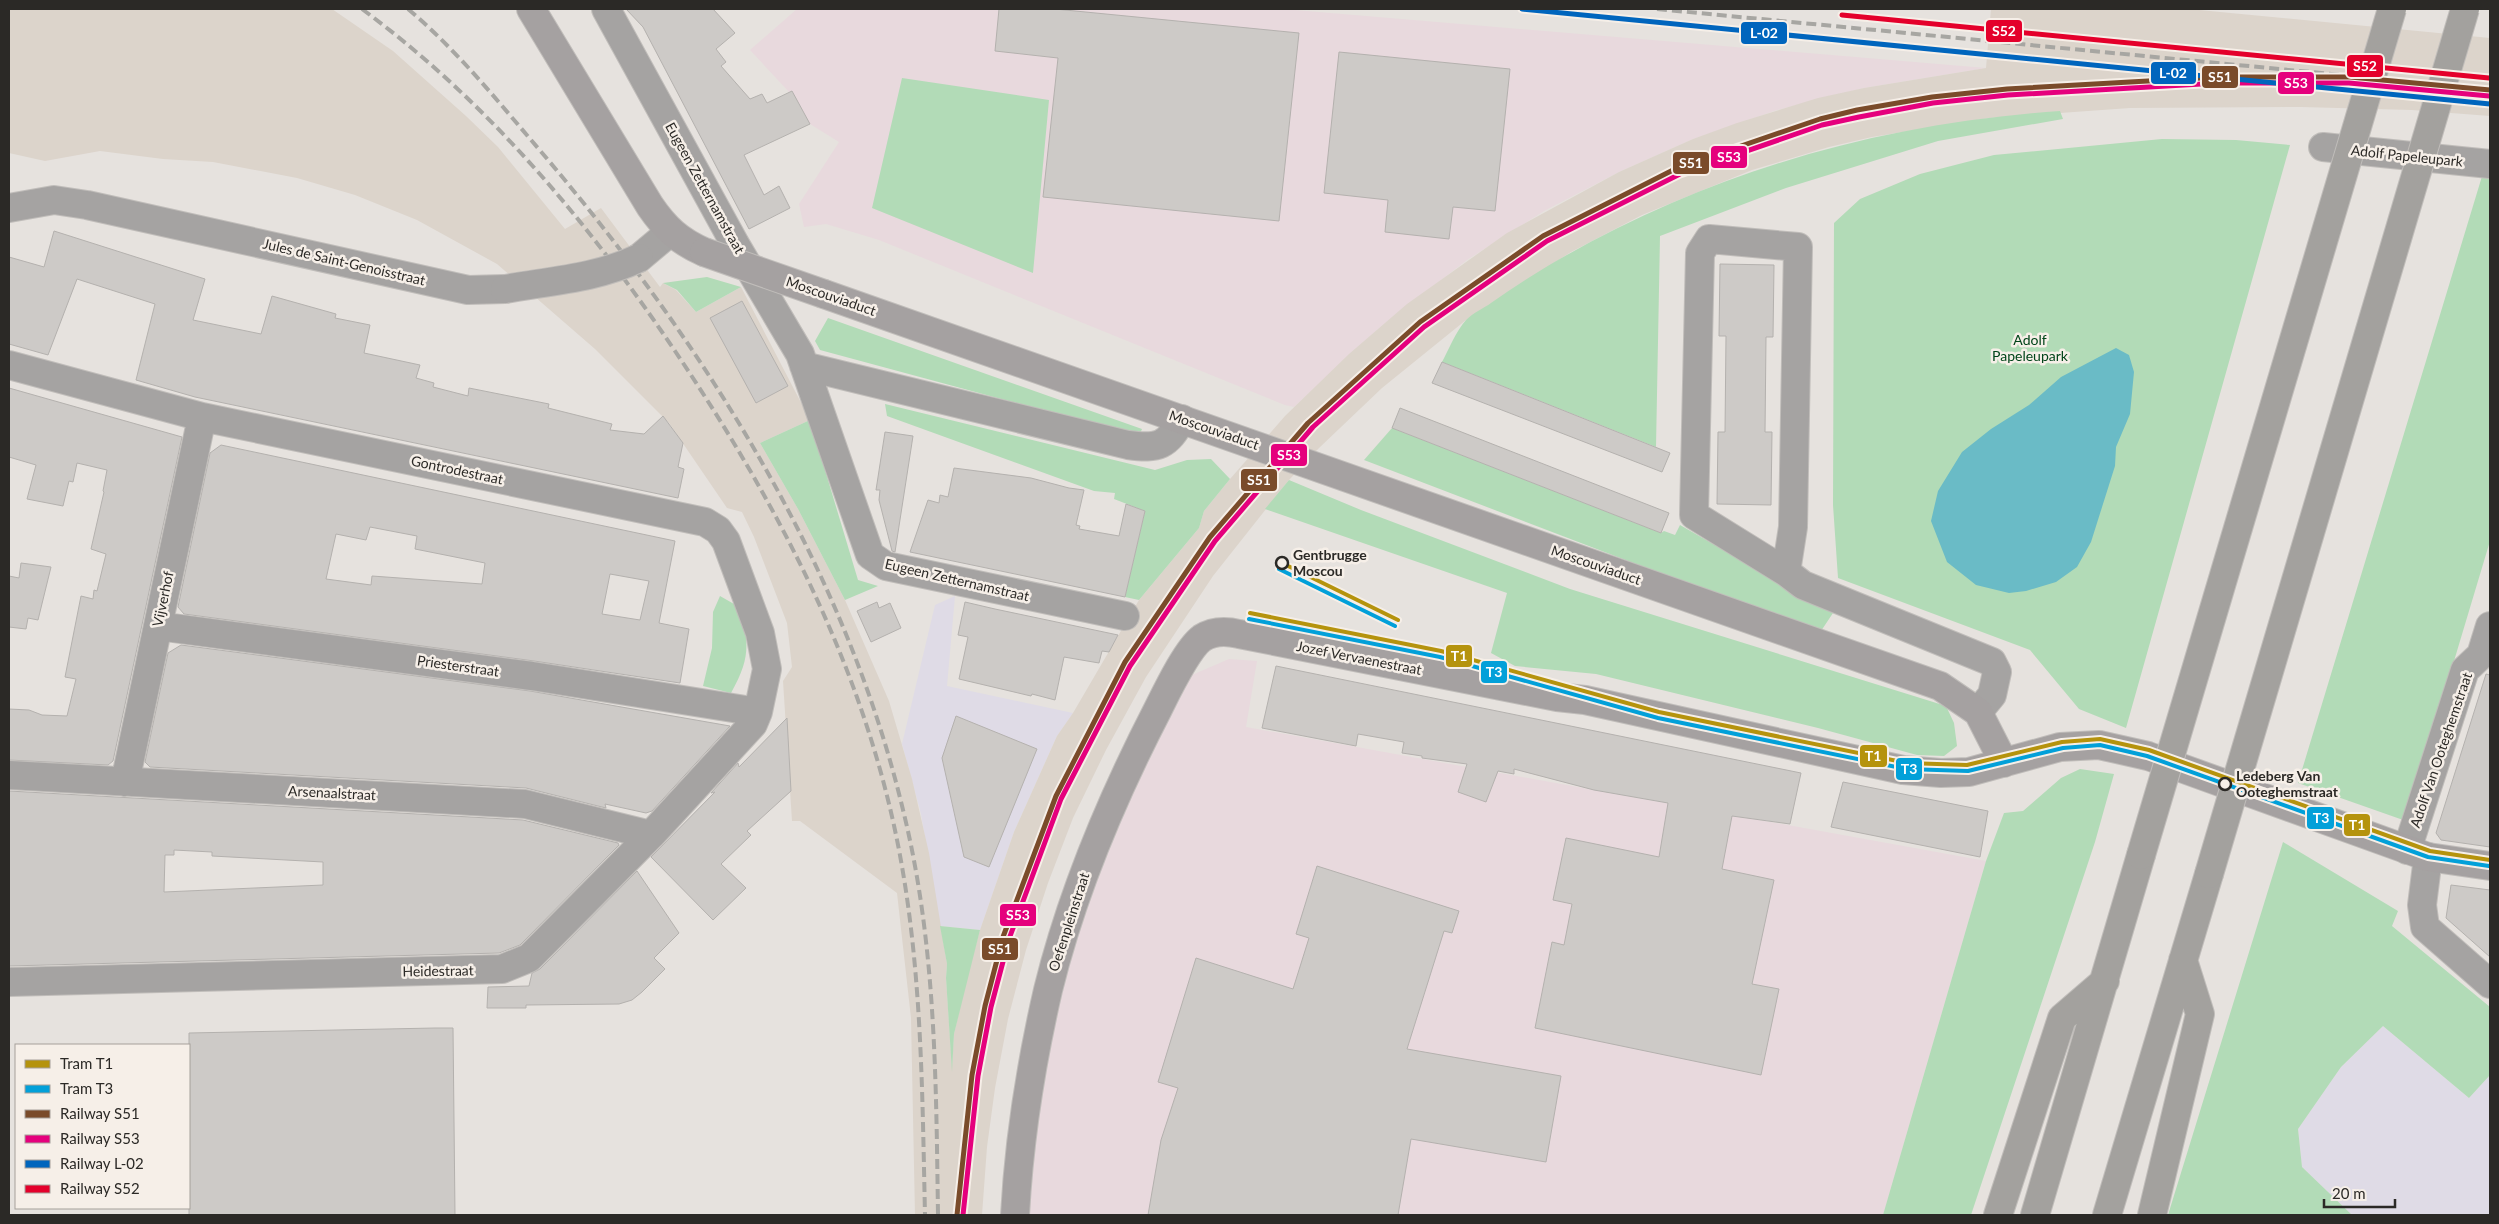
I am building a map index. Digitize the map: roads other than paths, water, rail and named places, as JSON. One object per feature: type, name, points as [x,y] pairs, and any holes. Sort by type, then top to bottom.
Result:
[{"type":"highway","points":[[2035,1215],[2392,9]]},
{"type":"highway","points":[[2107,1215],[2465,9]]},
{"type":"highway","points":[[2152,1215],[2200,1014],[2184,960]]},
{"type":"highway","points":[[1998,1215],[2062,1018],[2105,981]]},
{"type":"street","name":"Moscouviaduct","points":[[531,9],[650,206],[670,232],[688,245],[1940,686],[1978,712],[2004,763]]},
{"type":"street","name":"Eugeen Zetternamstraat","points":[[606,9],[735,244],[800,354],[870,556],[879,564],[1125,616]]},
{"type":"street","name":"Adolf Papeleupark","points":[[2323,147],[2490,164]]},
{"type":"street","name":"Jules de Saint-Genoisstraat","points":[[9,208],[54,200],[87,205],[459,288],[484,290],[505,289],[597,273],[622,266],[639,258],[670,232]]},
{"type":"street","points":[[1786,572],[1793,527],[1798,247],[1709,239],[1700,253],[1694,515],[1804,584],[1992,662],[1997,672],[1992,695],[1978,712]]},
{"type":"street","name":"Gontrodestraat","points":[[9,365],[202,417],[705,522],[718,530],[726,541],[760,633],[767,669],[758,712]]},
{"type":"street","points":[[804,366],[1128,445],[1149,448],[1161,445],[1172,436],[1182,419]]},
{"type":"street","name":"Vijverhof","points":[[125,782],[202,417]]},
{"type":"street","name":"Priesterstraat","points":[[158,626],[532,676],[758,712]]},
{"type":"street","name":"Adolf Van Ooteghemstraat","points":[[2490,626],[2481,656],[2465,670],[2418,853],[2425,927],[2490,984]]},
{"type":"street","name":"Jozef Vervaenestraat","points":[[1192,650],[1202,638],[1220,632],[1232,632],[1557,697],[1585,700],[1904,770],[1941,773],[1968,772],[2060,747],[2099,746],[2148,756],[2418,853],[2490,866]]},
{"type":"street","name":"Oefenpleinstraat","points":[[1015,1215],[1027,1098],[1048,990],[1079,886],[1122,779],[1171,684],[1192,650]]},
{"type":"street","name":"Heidestraat","points":[[9,982],[502,969],[529,958],[652,835],[737,744],[753,724],[758,712]]},
{"type":"street","name":"Arsenaalstraat","points":[[9,775],[525,804],[652,835]]},
{"type":"water","points":[[2116,348],[2129,355],[2134,372],[2130,414],[2116,447],[2115,466],[2091,542],[2077,567],[2056,582],[2026,591],[2009,593],[1976,585],[1947,562],[1931,521],[1938,491],[1962,452],[1991,429],[2029,405],[2061,377]]},
{"type":"railway","points":[[362,9],[408,45],[493,124],[533,166],[607,256],[642,303],[711,406],[777,518],[806,576],[857,696],[877,758],[903,870],[910,919],[919,1017],[925,1215]]},
{"type":"railway","points":[[408,9],[445,43],[511,116],[603,227],[660,303],[713,382],[762,463],[807,547],[846,634],[878,723],[904,814],[923,913],[935,1064],[938,1215]]},
{"type":"railway","points":[[1657,9],[2383,79]]},
{"type":"tram line","name":"T1","points":[[1282,563],[1398,620]]},
{"type":"tram line","name":"T3","points":[[1279,569],[1395,626]]},
{"type":"tram line","name":"T1","points":[[1250,613],[1441,651],[1659,712],[1907,763],[1967,765],[2062,742],[2100,739],[2149,750],[2430,851],[2490,860]]},
{"type":"tram line","name":"T3","points":[[1249,619],[1440,657],[1658,718],[1906,769],[1968,771],[2063,748],[2100,745],[2147,756],[2428,857],[2489,866]]},
{"type":"rail line","name":"L-02","points":[[1522,9],[2490,104]]},
{"type":"rail line","name":"S52","points":[[1842,15],[2489,78]]},
{"type":"rail line","name":"S51","points":[[957,1215],[972,1075],[985,1006],[1003,937],[1056,796],[1125,662],[1210,537],[1308,423],[1420,322],[1543,236],[1677,168],[1820,119],[1857,110],[1932,97],[2007,89],[2219,77],[2350,77],[2490,90]]},
{"type":"rail line","name":"S53","points":[[963,1215],[978,1076],[991,1007],[1009,939],[1061,799],[1130,666],[1215,541],[1313,427],[1424,327],[1547,241],[1680,174],[1822,125],[1933,103],[2008,95],[2219,83],[2349,83],[2489,96]]},
{"type":"place","name":"Gentbrugge Moscou","points":[[1282,563]]},
{"type":"place","name":"Ledeberg Van Ooteghemstraat","points":[[2225,784]]}]
